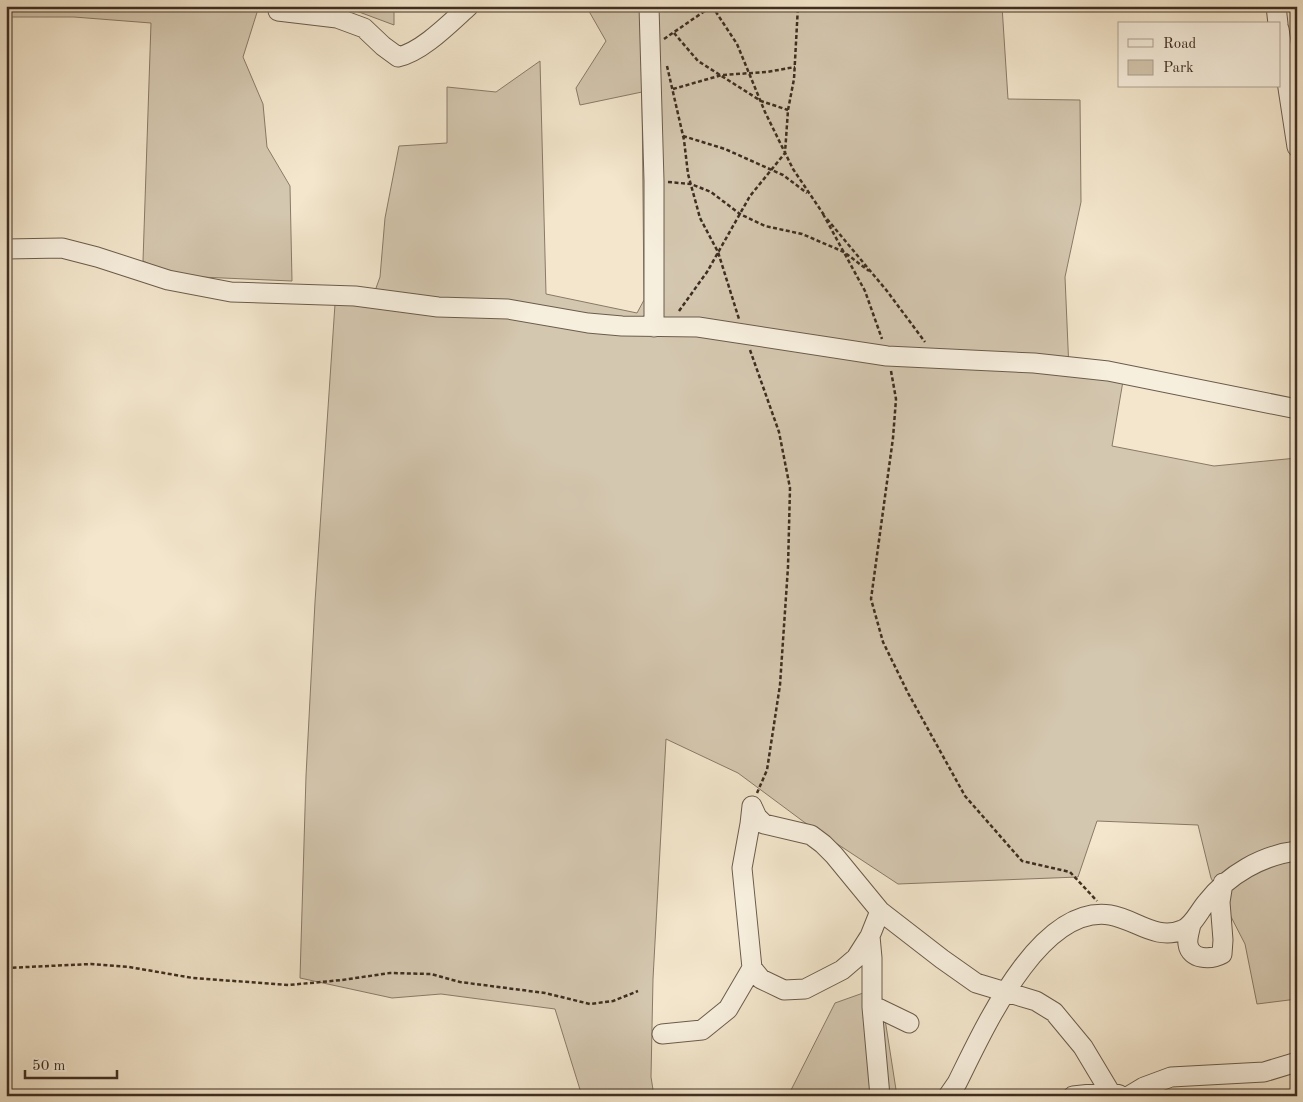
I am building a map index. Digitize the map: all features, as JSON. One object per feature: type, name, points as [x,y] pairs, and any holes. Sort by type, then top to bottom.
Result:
[{"type":"street","points":[[278,10],[337,18],[364,28],[398,57],[408,55],[419,49],[469,6]]},
{"type":"street","points":[[649,6],[654,181],[661,326]]},
{"type":"street","points":[[1276,6],[1278,22]]},
{"type":"street","points":[[1280,36],[1297,147]]},
{"type":"street","points":[[6,249],[62,248],[98,257],[168,280],[231,292],[355,296],[438,307],[508,310],[588,324],[698,327],[887,356],[1034,363],[1108,371],[1297,409]]},
{"type":"street","points":[[752,806],[742,868],[752,968],[761,979],[784,990],[805,989],[835,974],[856,958],[870,936],[880,910]]},
{"type":"street","points":[[752,806],[757,817],[764,824],[811,835],[824,844],[880,910],[942,960],[976,983],[1036,1001],[1054,1012],[1083,1047],[1117,1094]]},
{"type":"street","points":[[948,1096],[1005,993],[1034,953],[1065,925],[1078,918],[1095,914],[1110,915],[1135,923],[1156,933],[1164,934],[1184,930],[1191,924],[1223,883],[1249,867],[1279,853],[1297,851]]},
{"type":"street","points":[[1191,924],[1188,945],[1192,952],[1200,957],[1217,957],[1222,954],[1224,940],[1220,902],[1223,883]]},
{"type":"street","points":[[870,936],[872,1007],[880,1096]]},
{"type":"street","points":[[662,1034],[702,1030],[728,1009],[752,968]]},
{"type":"street","points":[[872,1007],[880,1009],[909,1024]]},
{"type":"street","points":[[1129,1096],[1144,1086],[1171,1077],[1264,1072],[1297,1062]]},
{"type":"street","points":[[1073,1096],[1117,1094]]},
{"type":"path","points":[[662,40],[712,6],[737,44],[793,169],[823,214],[873,274],[936,357]]},
{"type":"path","points":[[661,326],[707,272],[750,196],[785,153],[788,110],[795,67],[798,6]]},
{"type":"path","points":[[674,33],[698,61],[761,101],[788,110]]},
{"type":"path","points":[[667,64],[684,136],[691,184],[700,218],[718,252],[779,432],[790,488],[788,567],[780,685],[767,770],[752,806]]},
{"type":"path","points":[[673,89],[722,75],[767,72],[795,67]]},
{"type":"path","points":[[684,136],[725,149],[783,175],[810,195]]},
{"type":"path","points":[[654,181],[691,184],[711,192],[740,214],[765,226],[802,234],[844,252],[873,274]]},
{"type":"path","points":[[823,214],[865,291],[887,356],[896,399],[894,438],[871,599],[883,642],[908,693],[965,796],[1022,861],[1070,872],[1110,915]]},
{"type":"path","points":[[6,968],[128,966],[193,978],[289,985],[342,980],[390,972],[431,974],[460,982],[545,993],[590,1004],[613,1001],[638,991]]},
{"type":"green space","points":[[6,6],[259,6],[243,57],[263,104],[267,147],[290,186],[292,281],[177,276],[143,261],[151,23],[74,17],[6,17]]},
{"type":"green space","points":[[343,6],[394,6],[394,25]]},
{"type":"green space","points":[[586,6],[1002,6],[1008,99],[1080,100],[1081,202],[1065,277],[1069,370],[1123,381],[1112,446],[1214,466],[1297,458],[1297,999],[1257,1004],[1245,944],[1211,878],[1198,825],[1097,821],[1078,877],[898,884],[804,822],[738,773],[666,739],[653,979],[651,1077],[654,1096],[582,1096],[555,1009],[441,994],[392,998],[300,978],[306,776],[315,602],[335,304],[371,302],[380,277],[385,218],[399,146],[447,143],[447,87],[496,92],[540,61],[546,294],[637,313],[644,300],[642,92],[580,105],[576,88],[606,41]]},
{"type":"green space","points":[[880,987],[897,1096],[788,1096],[835,1003]]}]
